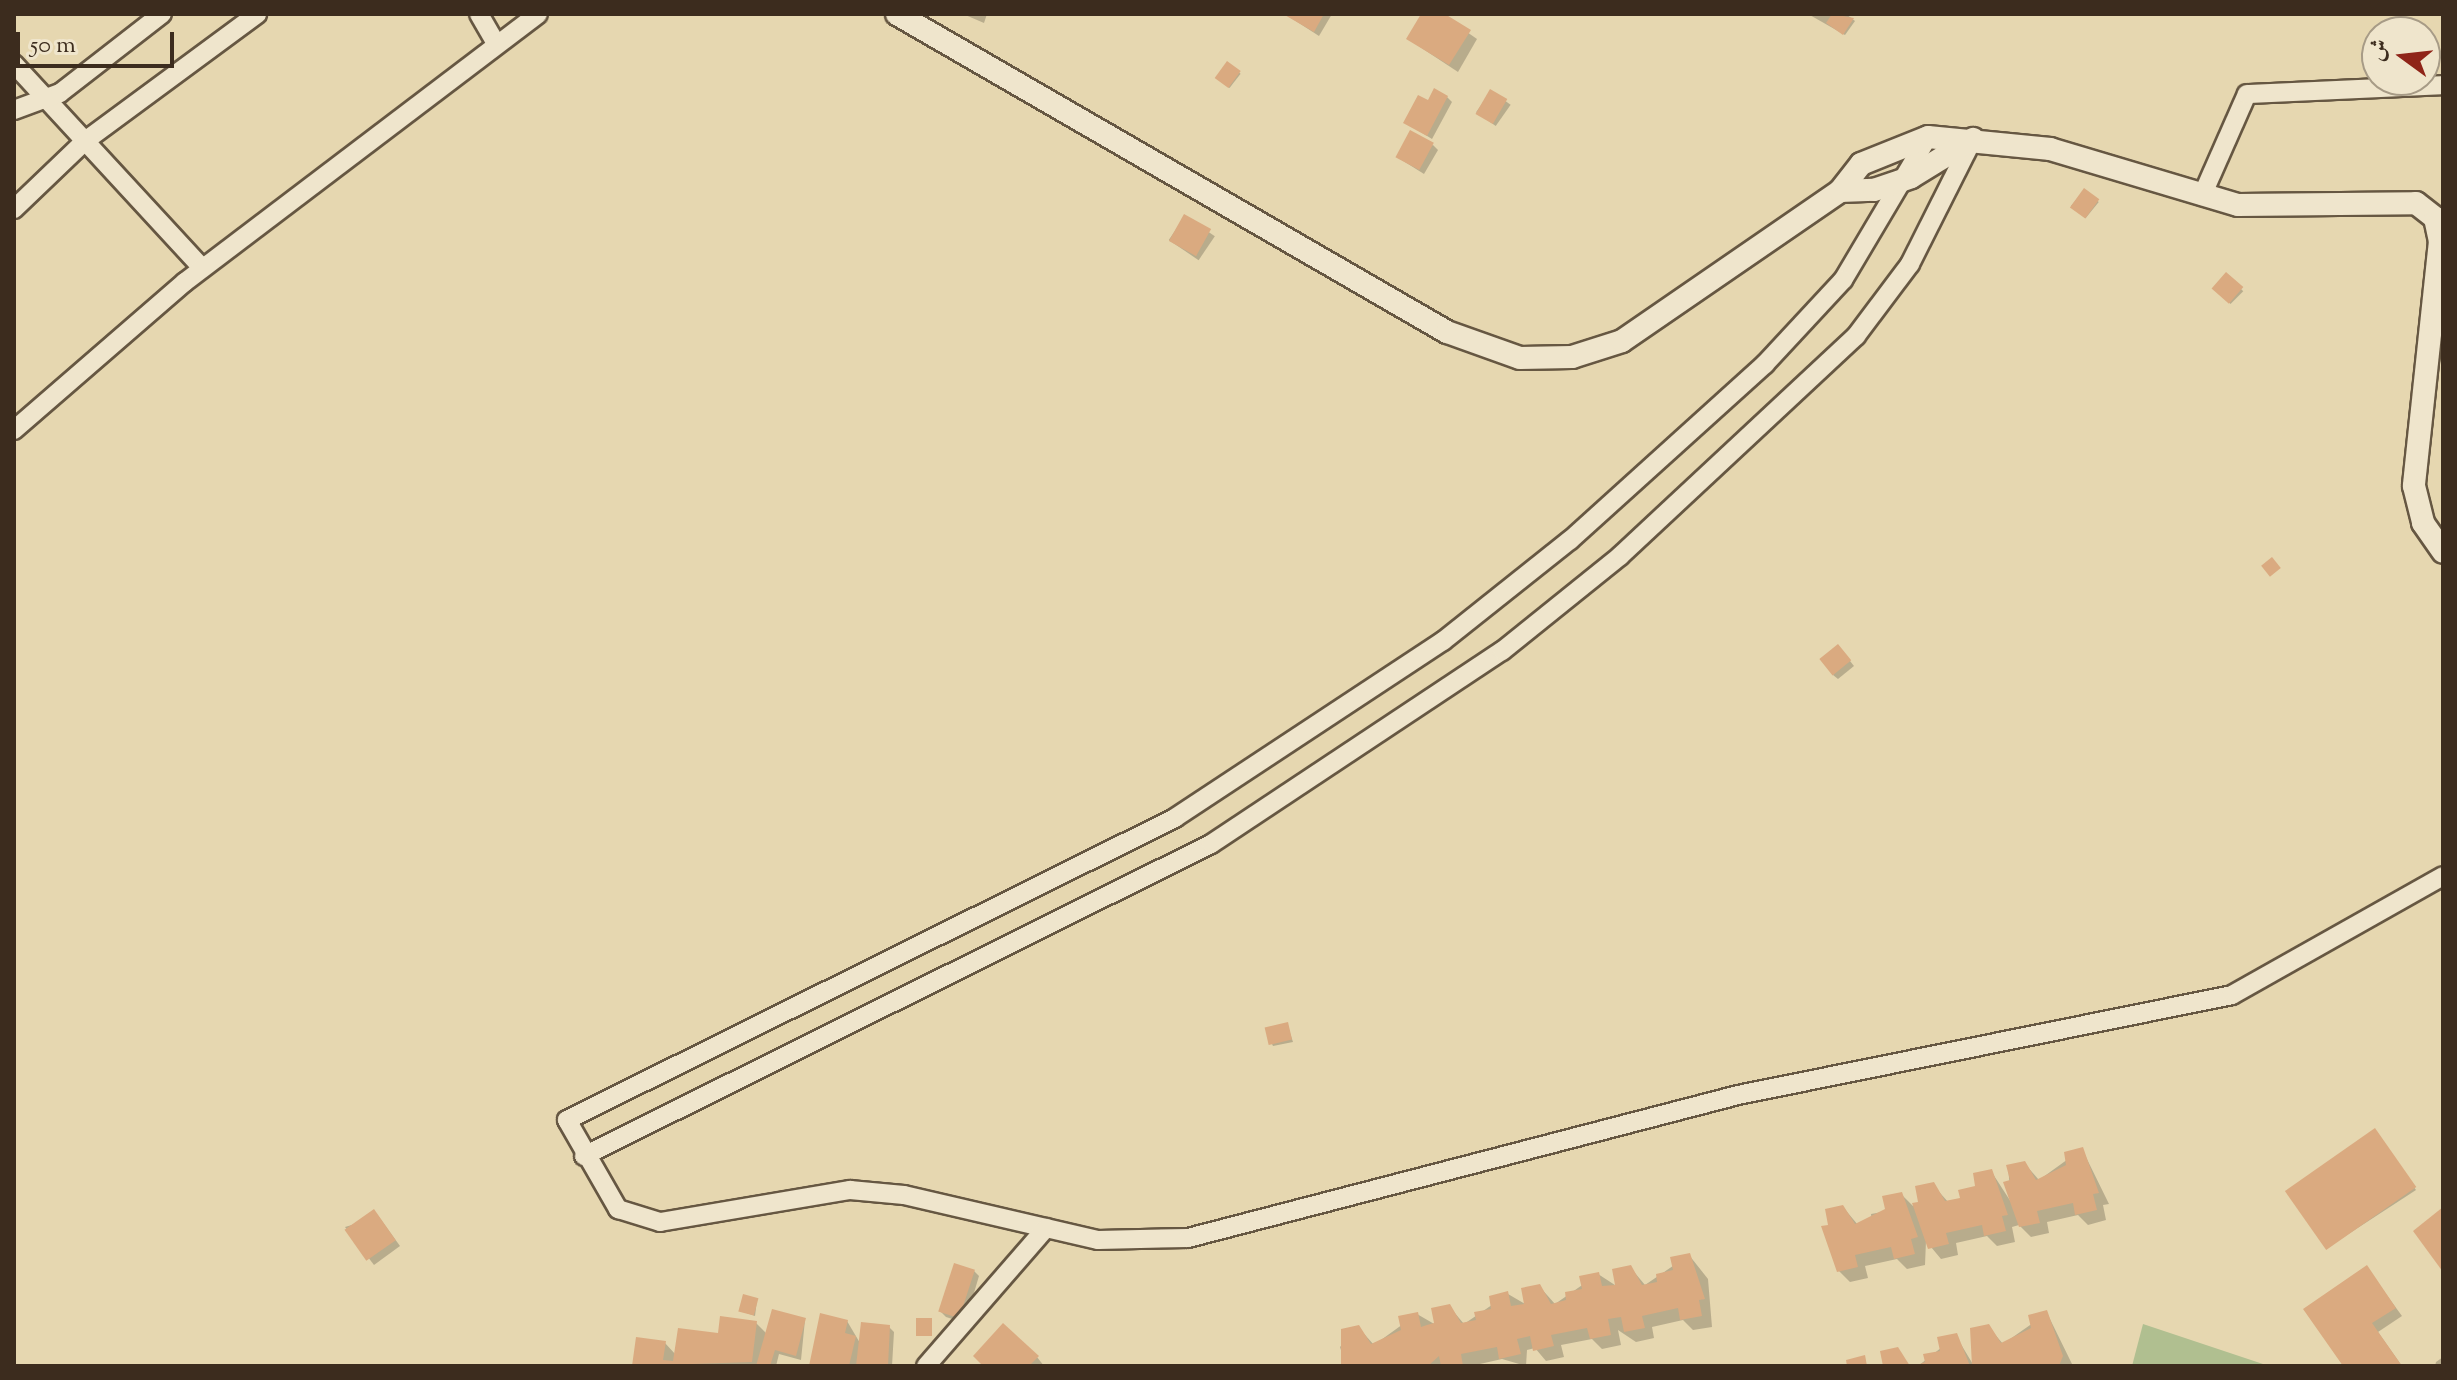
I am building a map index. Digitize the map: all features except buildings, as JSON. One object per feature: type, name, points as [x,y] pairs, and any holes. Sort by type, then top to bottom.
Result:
[{"type":"street","points":[[14,110],[46,101],[162,14]]},
{"type":"street","points":[[14,209],[85,141],[257,14]]},
{"type":"street","points":[[479,14],[496,44]]},
{"type":"street","points":[[14,430],[202,268],[538,14]]},
{"type":"street","points":[[897,14],[1447,332],[1508,356],[1572,357],[1622,341],[1840,191],[1861,164],[1928,137],[1973,139],[2050,149],[2202,196],[2247,206],[2403,200],[2429,210],[2441,229],[2414,486],[2423,523],[2443,552]]},
{"type":"street","points":[[14,64],[202,268]]},
{"type":"street","points":[[2202,196],[2247,94],[2443,85]]},
{"type":"street","points":[[1928,137],[1911,177],[1843,280],[1765,364],[1570,540],[1354,703],[1175,818],[567,1120],[584,1156],[618,1209],[660,1222],[850,1190],[904,1195],[1098,1240],[1188,1238],[1781,1085],[2162,1013],[2232,995],[2443,876]]},
{"type":"street","points":[[1840,191],[1874,190],[1911,177],[1973,139]]},
{"type":"street","points":[[584,1156],[1211,844],[1502,651],[1620,556],[1856,336],[1910,264],[1973,139]]},
{"type":"street","points":[[926,1366],[1046,1228]]},
{"type":"green space","points":[[2143,1324],[2263,1364],[2132,1366]]}]
